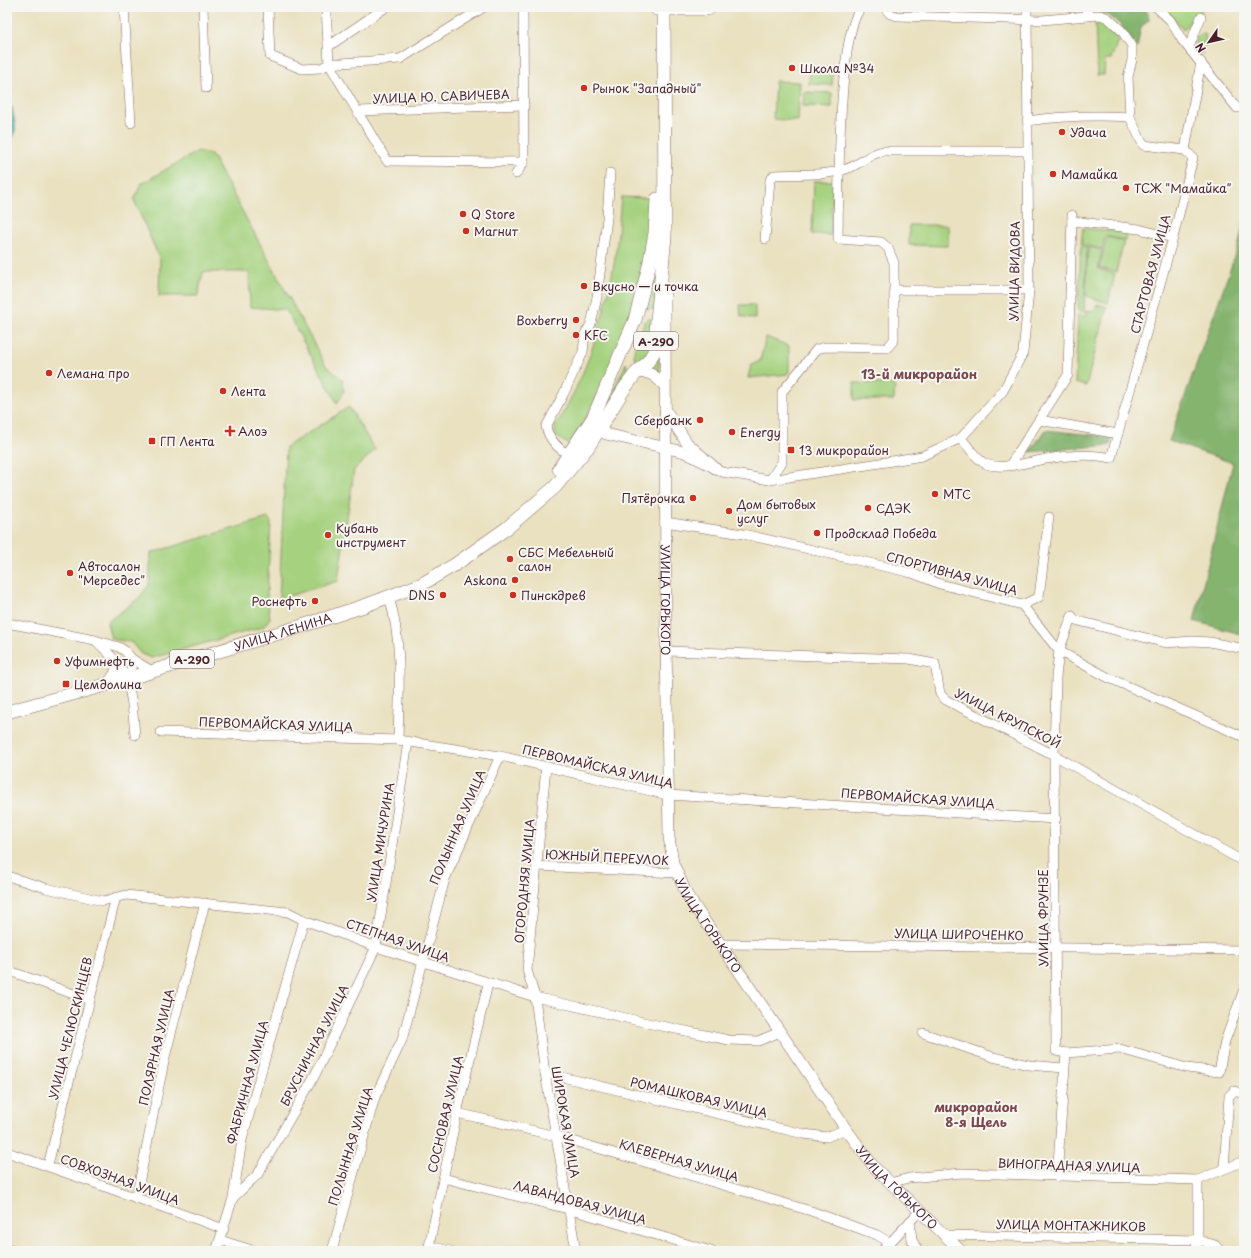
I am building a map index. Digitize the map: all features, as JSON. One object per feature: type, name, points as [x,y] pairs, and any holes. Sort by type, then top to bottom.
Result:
[{"type":"highway","points":[[658,159],[660,9]]},
{"type":"highway","points":[[660,9],[665,236]]},
{"type":"highway","name":"А-290","points":[[536,503],[555,486],[588,447],[593,428],[593,418],[635,320],[649,266],[655,233],[659,173],[658,159]]},
{"type":"highway","name":"А-290","points":[[536,503],[569,455],[593,428],[636,373],[647,363],[654,352],[665,236]]},
{"type":"highway","name":"УЛИЦА ЛЕНИНА","points":[[7,712],[127,679],[337,615],[422,584],[456,564],[507,528],[536,503]]},
{"type":"main road","points":[[593,428],[597,423],[598,414],[625,359],[642,314],[652,270],[659,226],[663,166],[658,159]]},
{"type":"main road","points":[[665,236],[665,444]]},
{"type":"main road","points":[[636,373],[646,371],[655,376],[664,385]]},
{"type":"main road","points":[[664,407],[687,443],[715,468]]},
{"type":"main road","points":[[593,428],[606,434],[618,437],[665,444]]},
{"type":"main road","points":[[593,428],[665,444]]},
{"type":"main road","points":[[588,447],[602,439],[618,437]]},
{"type":"main road","name":"УЛИЦА ВИДОВА","points":[[665,444],[680,450]]},
{"type":"main road","name":"УЛИЦА ГОРЬКОГО","points":[[665,444],[669,837],[676,873],[687,896],[846,1129],[874,1167],[961,1251]]},
{"type":"street","points":[[124,7],[131,123]]},
{"type":"street","points":[[203,7],[206,88]]},
{"type":"street","points":[[268,7],[270,56],[302,69],[321,68],[329,64],[400,59],[484,7]]},
{"type":"street","points":[[326,7],[329,64],[387,161],[524,162]]},
{"type":"street","points":[[516,174],[524,162],[523,7]]},
{"type":"street","points":[[660,9],[708,11],[714,7]]},
{"type":"street","points":[[770,480],[782,462],[782,392],[817,349],[825,347],[887,348],[894,340],[895,270],[893,256],[888,248],[881,242],[838,239],[842,104],[850,31],[857,12],[862,7]]},
{"type":"street","points":[[884,7],[890,14],[897,16],[1026,18],[1042,20],[1088,12],[1108,18],[1122,31],[1132,46],[1132,60],[1128,77],[1130,117],[1143,146],[1185,150],[1201,62]]},
{"type":"street","name":"УЛИЦА ВИДОВА","points":[[680,450],[715,468],[735,475],[770,480],[922,456],[960,438],[1003,391],[1023,353],[1029,290],[1027,7]]},
{"type":"street","points":[[1156,7],[1170,20],[1236,108]]},
{"type":"street","points":[[329,46],[384,8]]},
{"type":"street","points":[[1189,47],[1201,17]]},
{"type":"street","name":"УЛИЦА Ю. САВИЧЕВА","points":[[358,111],[524,105]]},
{"type":"street","points":[[1027,121],[1096,115],[1130,117]]},
{"type":"street","name":"СТАРТОВАЯ УЛИЦА","points":[[1010,466],[1054,457],[1098,455],[1111,458],[1173,238],[1193,158],[1185,150]]},
{"type":"street","points":[[765,238],[770,180],[774,174],[839,171],[853,166],[871,154],[884,151],[1027,151]]},
{"type":"street","points":[[569,455],[559,448],[552,439],[546,427],[583,352],[585,334],[591,324],[597,297],[606,224],[610,173]]},
{"type":"street","points":[[960,438],[983,462],[993,466],[1010,466],[1068,375],[1069,285],[1072,218],[1139,229],[1173,238]]},
{"type":"street","points":[[894,290],[1029,290]]},
{"type":"street","points":[[1040,420],[1118,434]]},
{"type":"street","points":[[1022,605],[1039,597],[1049,517]]},
{"type":"street","name":"СПОРТИВНАЯ УЛИЦА","points":[[665,522],[744,534],[860,560],[914,574],[940,584],[1022,605],[1059,651],[1109,678],[1244,738]]},
{"type":"street","name":"УЛИЦА МИЧУРИНА","points":[[376,947],[403,741],[398,643],[394,613],[389,597]]},
{"type":"street","name":"УЛИЦА ФРУНЗЕ","points":[[1066,1053],[1056,1051],[1056,819],[1054,755],[1056,677],[1059,651],[1071,617],[1166,643],[1192,641],[1210,642],[1244,649]]},
{"type":"street","points":[[7,623],[95,640],[120,647],[132,659],[152,671]]},
{"type":"street","points":[[95,640],[117,662],[127,679],[131,697],[135,736]]},
{"type":"street","name":"УЛИЦА КРУПСКОЙ","points":[[666,651],[909,659],[935,664],[940,694],[946,700],[1054,755],[1244,862]]},
{"type":"street","points":[[127,679],[131,670],[132,659]]},
{"type":"street","points":[[106,685],[115,672],[117,662]]},
{"type":"street","name":"ПЕРВОМАЙСКАЯ УЛИЦА","points":[[161,732],[403,741],[500,756],[668,795],[1056,819]]},
{"type":"street","name":"ПОЛЫННАЯ УЛИЦА","points":[[332,1251],[375,1097],[402,1040],[445,879],[500,756]]},
{"type":"street","name":"ОГОРОДНЯЯ УЛИЦА","points":[[535,997],[527,970],[546,767]]},
{"type":"street","name":"ЮЖНЫЙ ПЕРЕУЛОК","points":[[537,866],[676,873]]},
{"type":"street","name":"СТЕПНАЯ УЛИЦА","points":[[7,876],[46,888],[103,901],[126,895],[288,912],[304,920],[376,947],[423,961],[488,984],[535,997],[729,1040],[758,1041],[780,1032]]},
{"type":"street","name":"УЛИЦА ЧЕЛЮСКИНЦЕВ","points":[[48,1166],[116,897]]},
{"type":"street","name":"ПОЛЯРНАЯ УЛИЦА","points":[[136,1198],[165,1057],[205,903]]},
{"type":"street","name":"ФАБРИЧНАЯ УЛИЦА","points":[[216,1251],[233,1198],[242,1140],[304,920]]},
{"type":"street","name":"УЛИЦА ШИРОЧЕНКО","points":[[721,944],[1244,950]]},
{"type":"street","name":"БРУСНИЧНАЯ УЛИЦА","points":[[233,1198],[258,1174],[315,1075],[376,947]]},
{"type":"street","points":[[7,970],[90,1000]]},
{"type":"street","name":"СОСНОВАЯ УЛИЦА","points":[[428,1248],[457,1113],[488,984]]},
{"type":"street","points":[[1057,1177],[1066,1053],[1120,1049],[1187,1068],[1219,1072],[1225,1041],[1244,989]]},
{"type":"street","name":"ШИРОКАЯ УЛИЦА","points":[[535,997],[545,1073],[576,1251]]},
{"type":"street","points":[[923,1033],[993,1057],[1029,1065],[1064,1068]]},
{"type":"street","name":"РОМАШКОВАЯ УЛИЦА","points":[[545,1073],[804,1134],[828,1138],[846,1129]]},
{"type":"street","points":[[1224,1169],[1229,1096],[1231,1093],[1238,1091],[1244,1094]]},
{"type":"street","name":"КЛЕВЕРНАЯ УЛИЦА","points":[[457,1113],[556,1136],[811,1211],[877,1235],[890,1242]]},
{"type":"street","name":"СОВХОЗНАЯ УЛИЦА","points":[[7,1152],[224,1229]]},
{"type":"street","name":"ВИНОГРАДНАЯ УЛИЦА","points":[[890,1184],[909,1178],[962,1173],[1198,1180],[1244,1161]]},
{"type":"street","name":"ЛАВАНДОВАЯ УЛИЦА","points":[[443,1178],[568,1209],[711,1251]]},
{"type":"street","points":[[1195,1251],[1198,1240],[1198,1180]]},
{"type":"street","points":[[882,1251],[920,1212]]},
{"type":"street","points":[[910,1221],[912,1240],[918,1251]]},
{"type":"street","name":"УЛИЦА МОНТАЖНИКОВ","points":[[943,1234],[1198,1240],[1215,1245],[1220,1251]]},
{"type":"street","points":[[220,1240],[255,1251]]},
{"type":"street","points":[[428,1248],[450,1251]]},
{"type":"street","points":[[7,1249],[15,1251]]},
{"type":"green space","points":[[1099,7],[1143,7],[1150,19],[1141,27],[1137,48],[1119,23],[1101,12],[1092,10]]},
{"type":"green space","points":[[1161,7],[1209,7],[1202,9],[1183,30],[1172,16]]},
{"type":"green space","points":[[1100,17],[1121,33],[1111,59],[1105,59],[1104,75],[1097,75],[1095,18]]},
{"type":"green space","points":[[1201,34],[1205,34],[1206,39],[1202,53],[1197,53],[1195,42]]},
{"type":"green space","points":[[810,71],[833,72],[832,85],[809,84]]},
{"type":"green space","points":[[775,81],[800,82],[798,121],[773,119]]},
{"type":"green space","points":[[804,92],[832,93],[832,107],[803,106]]},
{"type":"green space","points":[[198,151],[212,155],[326,366],[343,380],[344,392],[337,403],[286,310],[250,307],[249,272],[203,272],[198,296],[159,296],[160,260],[134,200],[141,184]]},
{"type":"green space","points":[[814,181],[833,181],[831,235],[812,234]]},
{"type":"green space","points":[[621,197],[650,198],[644,261],[626,327],[614,359],[585,419],[569,445],[556,436],[555,426],[566,408],[585,368],[599,327],[614,264]]},
{"type":"green space","points":[[1244,221],[1244,635],[1194,621],[1233,463],[1169,441],[1238,247]]},
{"type":"green space","points":[[909,225],[948,225],[948,246],[909,245]]},
{"type":"green space","points":[[1083,228],[1125,232],[1127,236],[1126,240],[1105,236],[1102,249],[1081,244]]},
{"type":"green space","points":[[1107,237],[1124,241],[1116,272],[1099,268]]},
{"type":"green space","points":[[1081,246],[1087,247],[1084,312],[1078,311]]},
{"type":"green space","points":[[1088,247],[1102,250],[1098,269],[1115,274],[1108,303],[1086,296]]},
{"type":"green space","points":[[656,257],[658,258],[654,309],[646,309],[652,285]]},
{"type":"green space","points":[[1097,304],[1107,307],[1086,386],[1075,383],[1078,315],[1086,316],[1087,310],[1094,311]]},
{"type":"green space","points":[[740,305],[755,305],[755,319],[741,316]]},
{"type":"green space","points":[[652,319],[652,344],[642,362],[637,362],[634,353],[636,342],[645,321]]},
{"type":"green space","points":[[766,337],[789,346],[789,374],[748,378],[751,365],[760,361]]},
{"type":"green space","points":[[659,355],[659,378],[648,370]]},
{"type":"green space","points":[[626,363],[628,373],[597,423],[610,398]]},
{"type":"green space","points":[[854,383],[895,384],[894,400],[854,400]]},
{"type":"green space","points":[[349,407],[375,450],[354,470],[338,581],[279,599],[286,447]]},
{"type":"green space","points":[[1046,430],[1112,437],[1110,445],[1029,452]]},
{"type":"green space","points":[[268,518],[271,522],[267,594],[270,618],[263,627],[152,658],[141,654],[131,642],[111,639],[107,622],[138,599],[149,585],[151,553]]},
{"type":"water","points":[[7,103],[12,107],[15,132],[14,136],[7,144]]},
{"type":"place","name":"Школа №34","points":[[792,68]]},
{"type":"place","name":"Рынок \"Западный\"","points":[[584,88]]},
{"type":"place","name":"Удача","points":[[1062,132]]},
{"type":"place","name":"Мамайка","points":[[1053,174]]},
{"type":"place","name":"ТСЖ \"Мамайка\"","points":[[1126,188]]},
{"type":"place","name":"Q Store","points":[[463,214]]},
{"type":"place","name":"Магнит","points":[[466,231]]},
{"type":"place","name":"Вкусно — и точка","points":[[584,286]]},
{"type":"place","name":"Boxberry","points":[[576,320]]},
{"type":"place","name":"KFC","points":[[576,335]]},
{"type":"place","name":"Лемана про","points":[[49,373]]},
{"type":"place","name":"Лента","points":[[223,391]]},
{"type":"place","name":"Сбербанк","points":[[700,420]]},
{"type":"place","name":"Алоэ","points":[[230,431]]},
{"type":"place","name":"Energy","points":[[732,432]]},
{"type":"place","name":"ГП Лента","points":[[152,441]]},
{"type":"place","name":"13 микрорайон","points":[[791,450]]},
{"type":"place","name":"МТС","points":[[935,494]]},
{"type":"place","name":"Пятёрочка","points":[[693,498]]},
{"type":"place","name":"СДЭК","points":[[868,508]]},
{"type":"place","name":"Дом бытовых услуг","points":[[729,511]]},
{"type":"place","name":"Продсклад Победа","points":[[817,533]]},
{"type":"place","name":"Кубань инструмент","points":[[328,535]]},
{"type":"place","name":"СБС Мебельный салон","points":[[510,559]]},
{"type":"place","name":"Автосалон \"Мерседес\"","points":[[70,573]]},
{"type":"place","name":"Askona","points":[[515,580]]},
{"type":"place","name":"DNS","points":[[443,595]]},
{"type":"place","name":"Пинскдрев","points":[[513,595]]},
{"type":"place","name":"Роснефть","points":[[315,601]]},
{"type":"place","name":"Уфимнефть","points":[[57,661]]},
{"type":"place","name":"Цемдолина","points":[[66,684]]},
{"type":"district","name":"13-й микрорайон","points":[[919,373]]},
{"type":"district","name":"микрорайон 8-я Щель","points":[[976,1114]]}]
